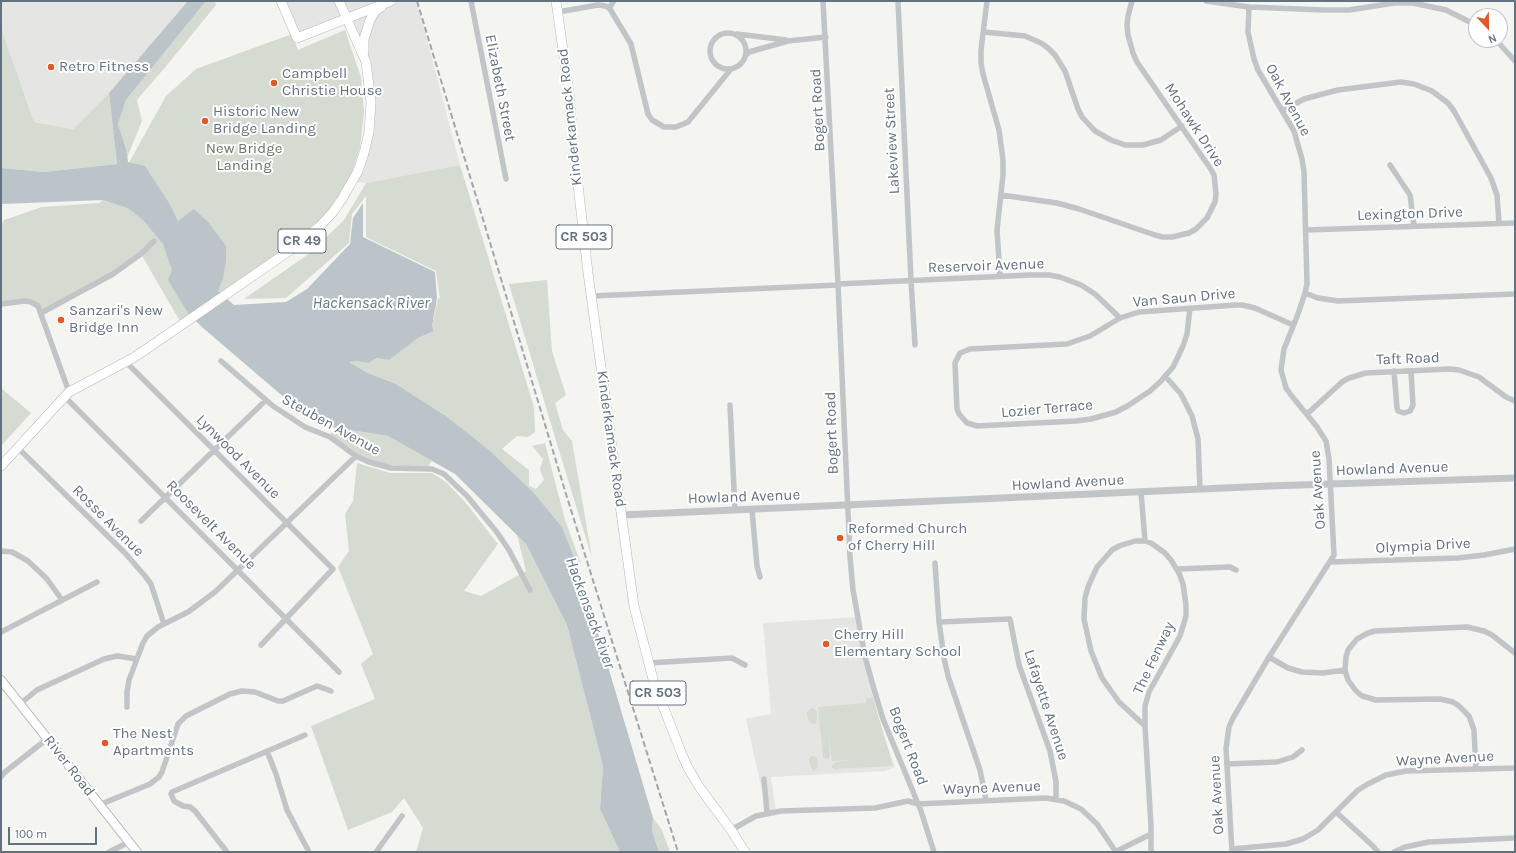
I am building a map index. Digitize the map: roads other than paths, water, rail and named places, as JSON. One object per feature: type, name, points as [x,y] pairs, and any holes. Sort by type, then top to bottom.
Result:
[{"type":"main road","points":[[280,1],[297,38],[388,2]]},
{"type":"main road","points":[[339,1],[347,18]]},
{"type":"main road","name":"Kinderkamack Road","points":[[556,1],[569,92],[579,200],[631,585],[638,624],[648,664],[663,707],[688,768],[700,788],[731,830],[744,852]]},
{"type":"main road","points":[[366,62],[364,48],[366,31],[370,20],[375,12],[388,2]]},
{"type":"main road","name":"CR 49","points":[[1,466],[67,394],[126,362],[186,322],[306,238],[333,212],[350,186],[360,165],[369,132],[371,102],[366,62],[347,18]]},
{"type":"main road","name":"River Road","points":[[1,680],[137,852]]},
{"type":"street","name":"Elizabeth Street","points":[[471,1],[506,179]]},
{"type":"street","points":[[608,8],[614,1]]},
{"type":"street","name":"Bogert Road","points":[[824,1],[847,505],[853,590],[865,657],[883,719],[918,804],[934,852]]},
{"type":"street","name":"Lakeview Street","points":[[898,1],[915,345]]},
{"type":"street","points":[[987,1],[981,50],[983,74],[1002,146],[1003,175],[997,230],[1000,276]]},
{"type":"street","name":"Mohawk Drive","points":[[1001,195],[1057,203],[1163,237],[1172,237],[1189,233],[1203,223],[1212,211],[1215,202],[1216,184],[1210,168],[1137,62],[1133,53],[1127,25],[1132,1]]},
{"type":"street","points":[[1206,1],[1249,7],[1333,10],[1348,10],[1397,2],[1414,3],[1432,6],[1468,20]]},
{"type":"street","points":[[558,12],[598,5],[608,8],[613,13],[631,44],[646,109],[652,120],[658,124],[670,128],[688,122],[731,69],[740,64],[749,52],[788,41],[826,37]]},
{"type":"street","name":"Oak Avenue","points":[[1232,850],[1227,737],[1233,718],[1269,657],[1331,562],[1334,555],[1328,450],[1326,441],[1318,427],[1286,388],[1281,370],[1282,353],[1306,293],[1307,284],[1304,172],[1302,159],[1294,131],[1258,70],[1254,59],[1248,37],[1249,7]]},
{"type":"street","points":[[984,32],[1025,36],[1048,48],[1060,62],[1065,71],[1076,104],[1082,116],[1095,131],[1111,140],[1126,145],[1143,146],[1161,140],[1182,126]]},
{"type":"street","points":[[731,69],[726,69],[716,64],[711,55],[711,44],[718,36],[728,33],[788,41]]},
{"type":"street","points":[[734,34],[738,36],[745,44],[746,55]]},
{"type":"street","points":[[1503,48],[1515,61]]},
{"type":"street","points":[[1282,111],[1304,99],[1338,90],[1401,82],[1414,84],[1432,91],[1444,100],[1454,111],[1491,178],[1497,195],[1499,223]]},
{"type":"street","points":[[1390,165],[1410,195],[1414,226]]},
{"type":"street","name":"Lexington Drive","points":[[1306,230],[1515,223]]},
{"type":"street","points":[[41,313],[122,268],[141,254],[154,241]]},
{"type":"street","name":"Reservoir Avenue","points":[[592,296],[911,280],[1049,275],[1070,280],[1091,292],[1120,318]]},
{"type":"street","points":[[1306,293],[1318,298],[1338,301],[1515,294]]},
{"type":"street","points":[[1,304],[25,301],[31,302],[38,306],[67,394]]},
{"type":"street","name":"Van Saun Drive","points":[[960,353],[970,349],[1067,344],[1101,331],[1120,318],[1139,312],[1236,305],[1248,306],[1293,325]]},
{"type":"street","name":"Lozier Terrace","points":[[960,353],[954,368],[957,409],[962,419],[967,423],[977,426],[1076,421],[1104,416],[1141,398],[1165,376],[1172,367],[1183,346],[1189,322],[1190,308]]},
{"type":"street","name":"Steuben Avenue","points":[[221,360],[266,400],[292,420],[330,437],[356,456],[369,462],[391,468],[432,469],[444,474],[467,496],[496,531],[509,550],[530,590]]},
{"type":"street","name":"Lynwood Avenue","points":[[126,362],[333,569],[285,617]]},
{"type":"street","name":"Taft Road","points":[[1307,414],[1342,382],[1349,378],[1366,373],[1394,371],[1449,369],[1469,373],[1479,377],[1506,397],[1515,401]]},
{"type":"street","points":[[1394,371],[1396,408],[1404,414],[1410,411],[1413,405],[1411,371]]},
{"type":"street","points":[[1165,376],[1181,394],[1192,416],[1198,439],[1200,490]]},
{"type":"street","name":"Roosevelt Avenue","points":[[67,394],[166,497],[339,672]]},
{"type":"street","points":[[141,521],[266,400]]},
{"type":"street","points":[[730,405],[736,510]]},
{"type":"street","name":"Rosse Avenue","points":[[17,447],[125,553],[145,576],[151,584],[164,624]]},
{"type":"street","points":[[127,707],[128,684],[147,636],[158,627],[188,612],[202,602],[356,456]]},
{"type":"street","name":"Howland Avenue","points":[[622,515],[1141,492],[1515,478]]},
{"type":"street","points":[[1141,492],[1145,541],[1135,541],[1119,546],[1104,558],[1092,576],[1085,598],[1084,609],[1085,625],[1091,651],[1102,678],[1119,702],[1145,726]]},
{"type":"street","points":[[752,510],[757,566],[760,577]]},
{"type":"street","name":"The Fenway","points":[[1145,541],[1157,547],[1164,553],[1177,569],[1186,595],[1186,616],[1180,636],[1149,692],[1145,706],[1151,852]]},
{"type":"street","name":"Olympia Drive","points":[[1331,562],[1458,558],[1515,549]]},
{"type":"street","points":[[1,551],[12,552],[28,561],[47,579],[62,600]]},
{"type":"street","points":[[935,563],[942,651],[948,676],[980,770],[986,800]]},
{"type":"street","points":[[1177,569],[1230,567],[1236,570]]},
{"type":"street","points":[[1,632],[97,582]]},
{"type":"street","points":[[261,645],[285,617]]},
{"type":"street","name":"Lafayette Avenue","points":[[939,622],[1010,619],[1019,665],[1050,751],[1056,782],[1056,799]]},
{"type":"street","points":[[1476,769],[1474,730],[1469,716],[1459,706],[1453,702],[1440,699],[1376,700],[1362,696],[1351,686],[1345,670],[1346,657],[1353,644],[1362,635],[1375,631],[1467,627],[1476,628],[1492,635],[1515,653]]},
{"type":"street","points":[[20,704],[37,690],[104,659],[117,656],[136,661]]},
{"type":"street","points":[[1269,657],[1288,668],[1302,672],[1323,673],[1345,670]]},
{"type":"street","points":[[648,664],[732,658],[745,665]]},
{"type":"street","points":[[99,805],[150,784],[159,777],[178,723],[186,716],[230,694],[242,691],[255,692],[278,701],[283,701],[317,686],[331,691]]},
{"type":"street","points":[[226,852],[195,811],[190,807],[183,806],[174,801],[171,794],[172,792],[305,735]]},
{"type":"street","points":[[1,777],[5,772],[47,739]]},
{"type":"street","points":[[1227,764],[1277,762],[1293,757],[1302,750]]},
{"type":"street","points":[[267,751],[287,810],[309,852]]},
{"type":"street","name":"Wayne Avenue","points":[[1232,850],[1286,844],[1303,839],[1314,832],[1358,790],[1386,775],[1406,771],[1515,768]]},
{"type":"street","points":[[764,779],[767,813]]},
{"type":"street","name":"Wayne Avenue","points":[[731,830],[756,816],[781,811],[875,808],[908,801],[918,804],[1046,798],[1074,804],[1089,815],[1116,852]]},
{"type":"street","points":[[1336,812],[1378,852]]},
{"type":"street","points":[[376,852],[402,816]]},
{"type":"street","points":[[1116,852],[1151,834]]},
{"type":"street","points":[[1394,852],[1405,847],[1429,842],[1515,838]]},
{"type":"street","points":[[109,852],[129,842]]},
{"type":"water","name":"Hackensack River","points":[[188,1],[206,1],[126,100],[118,124],[126,149],[128,162],[145,166],[169,203],[178,221],[194,209],[208,222],[226,246],[226,261],[223,278],[218,291],[234,305],[286,302],[307,289],[350,244],[353,218],[363,203],[363,237],[435,272],[437,298],[432,326],[434,331],[418,338],[389,360],[377,358],[369,363],[356,361],[349,362],[368,373],[396,384],[446,416],[488,449],[534,493],[562,527],[579,569],[653,818],[652,831],[659,852],[620,852],[600,809],[603,766],[567,625],[526,544],[455,474],[388,436],[325,426],[305,418],[286,399],[203,328],[188,313],[168,280],[172,270],[163,244],[144,221],[128,208],[103,200],[1,204],[1,168],[44,172],[117,164],[109,93]]},
{"type":"railway","points":[[417,1],[566,494],[678,852]]},
{"type":"place","name":"Retro Fitness","points":[[51,67]]},
{"type":"place","name":"Campbell Christie House","points":[[274,83]]},
{"type":"place","name":"Historic New Bridge Landing","points":[[205,121]]},
{"type":"place","name":"Sanzari's New Bridge Inn","points":[[61,320]]},
{"type":"place","name":"Reformed Church of Cherry Hill","points":[[840,538]]},
{"type":"place","name":"Cherry Hill Elementary School","points":[[826,644]]},
{"type":"place","name":"The Nest Apartments","points":[[105,743]]},
{"type":"park label","name":"New Bridge Landing","points":[[244,158]]}]
